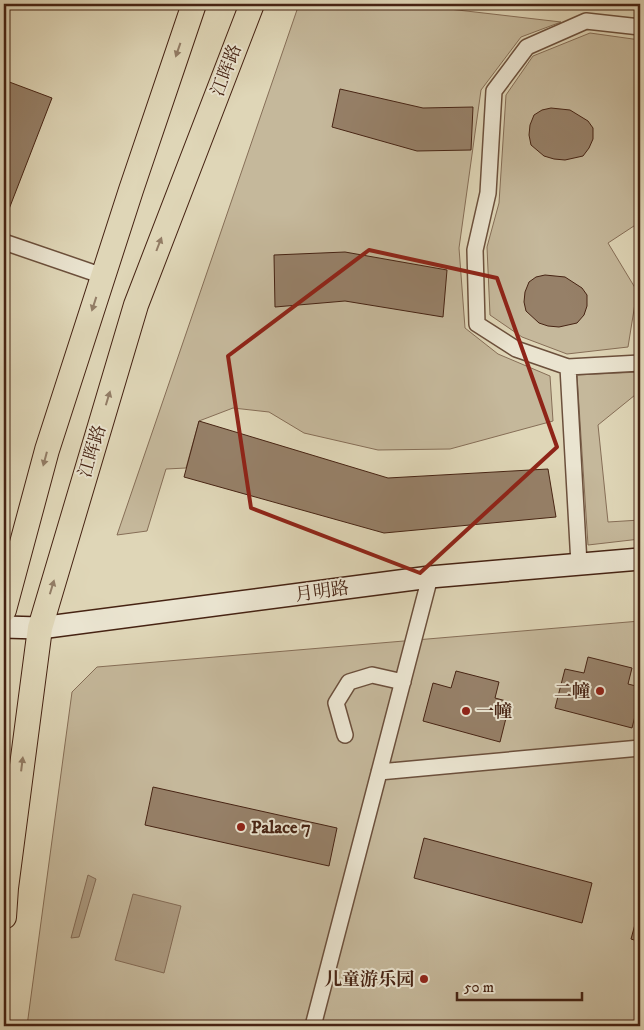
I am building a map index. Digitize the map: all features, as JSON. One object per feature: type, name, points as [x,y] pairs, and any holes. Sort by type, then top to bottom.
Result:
[{"type":"main road","points":[[4,610],[47,450],[194,4]]},
{"type":"main road","name":"江晖路","points":[[4,917],[6,888],[40,628],[136,304],[252,4]]},
{"type":"street","points":[[640,27],[586,22],[527,47],[494,92],[488,193],[475,250],[477,324],[516,349],[568,367],[640,363]]},
{"type":"street","points":[[4,242],[103,276]]},
{"type":"street","points":[[568,367],[579,564]]},
{"type":"street","name":"月明路","points":[[4,627],[40,628],[430,577],[640,559]]},
{"type":"street","points":[[313,1026],[430,577]]},
{"type":"street","points":[[345,735],[336,703],[350,682],[372,675],[403,682]]},
{"type":"street","points":[[379,772],[640,748]]},
{"type":"highlighted area","points":[[369,250],[497,278],[557,447],[420,573],[251,508],[228,356]]},
{"type":"shaded area","points":[[299,4],[406,4],[561,22],[521,37],[481,90],[459,248],[465,328],[498,354],[550,376],[553,421],[450,449],[378,450],[304,433],[269,412],[233,408],[199,421],[186,468],[166,469],[147,531],[117,535]]},
{"type":"shaded area","points":[[590,33],[640,40],[640,222],[608,243],[637,291],[628,347],[567,354],[522,337],[490,315],[487,247],[499,203],[506,95],[533,56]]},
{"type":"shaded area","points":[[640,372],[640,391],[598,425],[608,522],[640,520],[640,539],[588,545],[577,375]]},
{"type":"shaded area","points":[[640,621],[640,1026],[27,1026],[72,692],[97,667]]},
{"type":"shaded area","points":[[88,875],[96,879],[79,937],[71,938]]},
{"type":"shaded area","points":[[133,894],[181,906],[164,973],[115,960]]},
{"type":"building","points":[[4,80],[52,98],[4,222]]},
{"type":"building","points":[[340,89],[423,108],[473,107],[471,150],[417,151],[332,127]]},
{"type":"building","points":[[551,108],[570,110],[588,121],[593,128],[593,139],[583,156],[565,160],[554,159],[544,156],[531,145],[530,125],[534,115],[542,110]]},
{"type":"building","points":[[345,252],[447,270],[443,317],[345,301],[275,307],[274,255]]},
{"type":"building","points":[[545,275],[565,277],[582,288],[587,295],[587,306],[584,315],[577,323],[559,327],[548,326],[539,323],[526,311],[524,302],[525,292],[529,282],[536,277]]},
{"type":"building","points":[[199,421],[388,478],[548,469],[556,517],[384,533],[184,477]]},
{"type":"building","name":"二幢","points":[[588,657],[632,668],[628,684],[640,687],[640,696],[632,728],[555,708],[565,669],[584,673]]},
{"type":"building","name":"一幢","points":[[456,671],[499,682],[495,698],[510,702],[500,742],[423,721],[433,683],[451,688]]},
{"type":"building","name":"Palace 7","points":[[153,787],[337,828],[329,866],[145,825]]},
{"type":"building","points":[[424,838],[592,883],[582,923],[414,878]]},
{"type":"building","points":[[640,906],[640,942],[631,939]]},
{"type":"place","name":"二幢","points":[[600,691]]},
{"type":"place","name":"一幢","points":[[466,711]]},
{"type":"place","name":"Palace 7","points":[[241,827]]},
{"type":"place","name":"儿童游乐园","points":[[424,979]]}]
